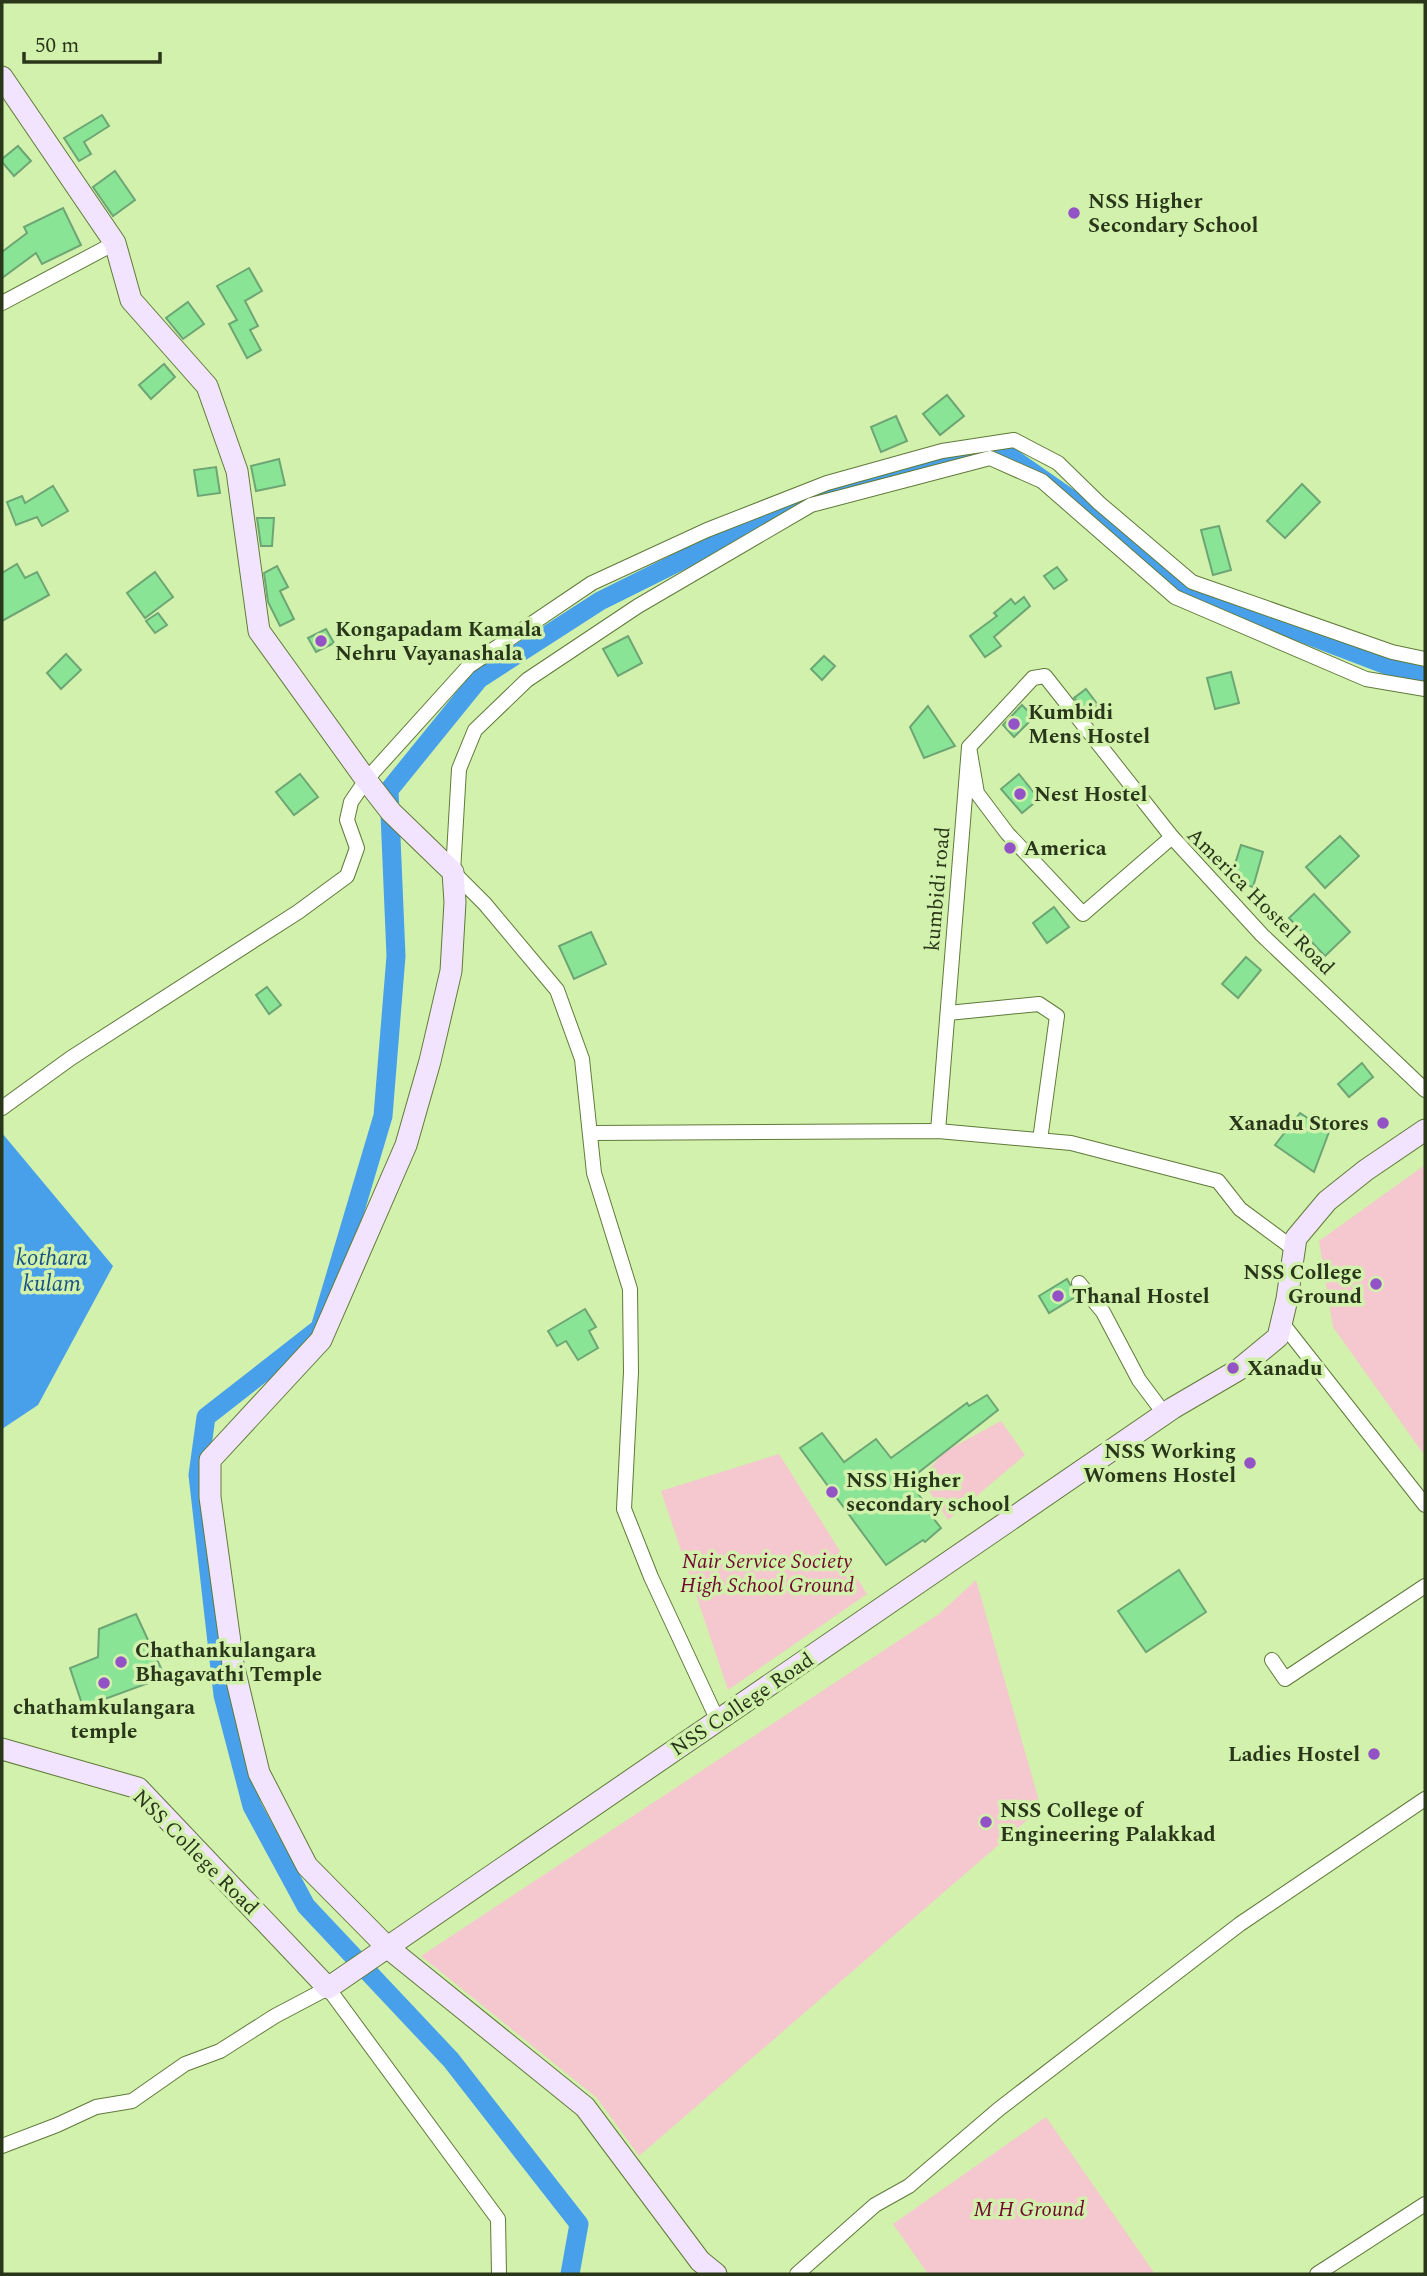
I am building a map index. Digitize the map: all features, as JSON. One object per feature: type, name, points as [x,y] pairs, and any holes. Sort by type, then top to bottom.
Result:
[{"type":"street","points":[[2,78],[115,243],[131,300],[206,386],[237,471],[259,631],[391,812],[485,904],[557,990],[582,1059],[594,1173],[629,1289],[631,1372],[624,1509],[651,1577],[718,1720]]},
{"type":"street","points":[[2,303],[115,243]]},
{"type":"street","points":[[2,1108],[72,1058],[298,912],[347,876],[357,848],[347,820],[351,802],[366,781],[469,666],[592,583],[707,530],[827,483],[942,451],[1014,440],[1058,463],[1099,503],[1192,582],[1392,652],[1425,659]]},
{"type":"street","points":[[716,2274],[701,2260],[585,2108],[382,1951],[307,1866],[259,1773],[233,1664],[210,1497],[210,1460],[321,1340],[406,1145],[430,1061],[451,971],[456,902],[453,872],[459,769],[475,730],[527,680],[638,606],[811,505],[990,458],[1042,481],[1175,597],[1366,679],[1425,690]]},
{"type":"street","points":[[970,747],[1033,678],[1045,676],[1172,837]]},
{"type":"street","name":"America Hostel Road","points":[[970,747],[977,793],[1007,833],[1083,914],[1172,837],[1262,935],[1425,1090]]},
{"type":"street","name":"kumbidi road","points":[[938,1131],[970,747]]},
{"type":"street","points":[[948,1013],[1039,1004],[1057,1016],[1040,1140]]},
{"type":"street","name":"NSS College Road","points":[[2,1749],[138,1788],[333,1985],[1186,1401],[1238,1370],[1278,1338],[1296,1238],[1327,1200],[1425,1130]]},
{"type":"street","points":[[590,1133],[938,1131],[1071,1143],[1218,1181],[1240,1209],[1294,1249]]},
{"type":"street","points":[[1079,1283],[1103,1312],[1139,1380],[1163,1412],[1186,1401]]},
{"type":"street","points":[[1282,1322],[1425,1505]]},
{"type":"street","points":[[1272,1660],[1285,1679],[1425,1586]]},
{"type":"street","points":[[797,2274],[875,2205],[909,2186],[999,2109],[1207,1948],[1425,1798]]},
{"type":"street","points":[[2,2146],[96,2107],[132,2101],[185,2064],[219,2052],[275,2016],[333,1985],[498,2220],[499,2274]]},
{"type":"street","points":[[1317,2274],[1425,2204]]},
{"type":"green space","name":"NSS College Ground","points":[[1425,1165],[1425,1456],[1333,1327],[1319,1241]]},
{"type":"green space","points":[[1001,1421],[1025,1455],[948,1520],[921,1479],[944,1452]]},
{"type":"green space","name":"Nair Service Society High School Ground","points":[[779,1454],[867,1594],[728,1690],[661,1491]]},
{"type":"green space","points":[[976,1580],[1041,1808],[639,2156],[597,2098],[421,1956],[939,1614]]},
{"type":"green space","name":"M H Ground","points":[[1046,2117],[1155,2274],[928,2274],[893,2224]]},
{"type":"water","name":"kothara kulam","points":[[2,1133],[113,1266],[38,1405],[2,1429]]},
{"type":"building","points":[[102,115],[109,126],[84,142],[91,154],[79,161],[64,138]]},
{"type":"building","points":[[18,146],[31,161],[14,176],[2,159]]},
{"type":"building","points":[[115,171],[135,200],[113,216],[93,187]]},
{"type":"building","points":[[63,208],[81,245],[42,264],[36,253],[2,278],[2,252],[27,233],[24,227]]},
{"type":"building","points":[[249,268],[262,291],[245,301],[258,326],[250,330],[261,350],[247,358],[229,324],[237,320],[217,286]]},
{"type":"building","points":[[188,302],[204,324],[183,339],[166,318]]},
{"type":"building","points":[[164,364],[175,377],[151,399],[139,385]]},
{"type":"building","points":[[947,395],[964,416],[940,435],[923,414]]},
{"type":"building","points":[[896,416],[907,441],[881,452],[871,427]]},
{"type":"building","points":[[279,459],[285,485],[256,491],[251,466]]},
{"type":"building","points":[[216,467],[220,493],[198,496],[194,470]]},
{"type":"building","points":[[1302,484],[1320,502],[1285,538],[1267,521]]},
{"type":"building","points":[[53,486],[68,511],[42,526],[37,517],[16,525],[7,502],[22,496],[25,503]]},
{"type":"building","points":[[257,518],[274,518],[272,546],[261,546]]},
{"type":"building","points":[[1219,526],[1231,570],[1213,575],[1201,530]]},
{"type":"building","points":[[17,564],[25,578],[37,572],[49,595],[2,621],[2,573]]},
{"type":"building","points":[[277,566],[288,587],[280,591],[294,619],[280,626],[268,602],[264,573]]},
{"type":"building","points":[[1057,567],[1067,580],[1054,589],[1044,576]]},
{"type":"building","points":[[155,572],[173,597],[145,618],[127,593]]},
{"type":"building","points":[[1024,597],[1030,606],[994,637],[1001,646],[985,657],[970,636],[997,616],[994,613],[1011,599],[1015,604]]},
{"type":"building","points":[[158,613],[167,625],[155,633],[146,621]]},
{"type":"building","name":"Kongapadam Kamala Nehru Vayanashala","points":[[326,629],[334,643],[316,652],[308,638]]},
{"type":"building","points":[[628,636],[642,663],[618,676],[603,649]]},
{"type":"building","points":[[66,654],[81,670],[61,689],[47,673]]},
{"type":"building","points":[[824,656],[835,666],[822,680],[811,669]]},
{"type":"building","points":[[1231,672],[1239,703],[1215,709],[1207,678]]},
{"type":"building","points":[[1086,689],[1098,705],[1087,713],[1074,698]]},
{"type":"building","name":"Kumbidi Mens Hostel","points":[[1022,705],[1034,717],[1014,737],[1003,725]]},
{"type":"building","points":[[928,706],[955,746],[924,758],[910,727]]},
{"type":"building","points":[[300,774],[318,797],[294,815],[276,792]]},
{"type":"building","name":"Nest Hostel","points":[[1019,774],[1039,799],[1022,813],[1001,789]]},
{"type":"building","points":[[1340,836],[1359,856],[1325,888],[1306,867]]},
{"type":"building","points":[[1241,845],[1263,852],[1253,887],[1230,880]]},
{"type":"building","points":[[1314,894],[1350,932],[1325,956],[1289,918]]},
{"type":"building","points":[[1054,907],[1069,927],[1047,943],[1033,923]]},
{"type":"building","points":[[591,932],[606,964],[574,979],[559,946]]},
{"type":"building","points":[[1246,957],[1261,970],[1238,998],[1222,984]]},
{"type":"building","points":[[267,987],[281,1005],[269,1014],[256,995]]},
{"type":"building","points":[[1362,1063],[1373,1077],[1349,1097],[1338,1084]]},
{"type":"building","points":[[1300,1113],[1329,1132],[1314,1172],[1275,1145]]},
{"type":"building","name":"Thanal Hostel","points":[[1067,1279],[1077,1296],[1049,1313],[1039,1296]]},
{"type":"building","points":[[585,1309],[596,1327],[589,1331],[598,1348],[578,1360],[566,1341],[557,1346],[548,1331]]},
{"type":"building","points":[[987,1395],[998,1410],[909,1480],[925,1504],[923,1505],[941,1528],[925,1542],[923,1540],[886,1565],[800,1448],[822,1433],[844,1462],[876,1439],[891,1458],[967,1403],[969,1406]]},
{"type":"building","points":[[1179,1570],[1206,1612],[1146,1652],[1118,1611]]},
{"type":"building","name":"Chathankulangara Bhagavathi Temple","points":[[136,1614],[165,1677],[83,1707],[70,1668],[98,1657],[99,1629]]},
{"type":"waterway","points":[[570,2274],[579,2224],[451,2060],[306,1906],[252,1806],[223,1695],[198,1475],[206,1417],[320,1328],[383,1116],[396,956],[389,790],[479,679],[600,601],[779,512],[950,456],[1002,451],[1115,530],[1187,592],[1392,667],[1425,674]]},
{"type":"place","name":"NSS Higher Secondary School","points":[[1074,213]]},
{"type":"place","name":"Kongapadam Kamala Nehru Vayanashala","points":[[321,641]]},
{"type":"place","name":"Kumbidi Mens Hostel","points":[[1014,724]]},
{"type":"place","name":"Nest Hostel","points":[[1020,794]]},
{"type":"place","name":"America","points":[[1010,848]]},
{"type":"place","name":"Xanadu Stores","points":[[1383,1123]]},
{"type":"place","name":"NSS College Ground","points":[[1376,1284]]},
{"type":"place","name":"Thanal Hostel","points":[[1058,1296]]},
{"type":"place","name":"Xanadu","points":[[1233,1368]]},
{"type":"place","name":"NSS Working Womens Hostel","points":[[1250,1463]]},
{"type":"place","name":"NSS Higher secondary school","points":[[832,1492]]},
{"type":"place","name":"Chathankulangara Bhagavathi Temple","points":[[121,1662]]},
{"type":"place","name":"chathamkulangara temple","points":[[104,1683]]},
{"type":"place","name":"Ladies Hostel","points":[[1374,1754]]},
{"type":"place","name":"NSS College of Engineering Palakkad","points":[[986,1822]]}]
